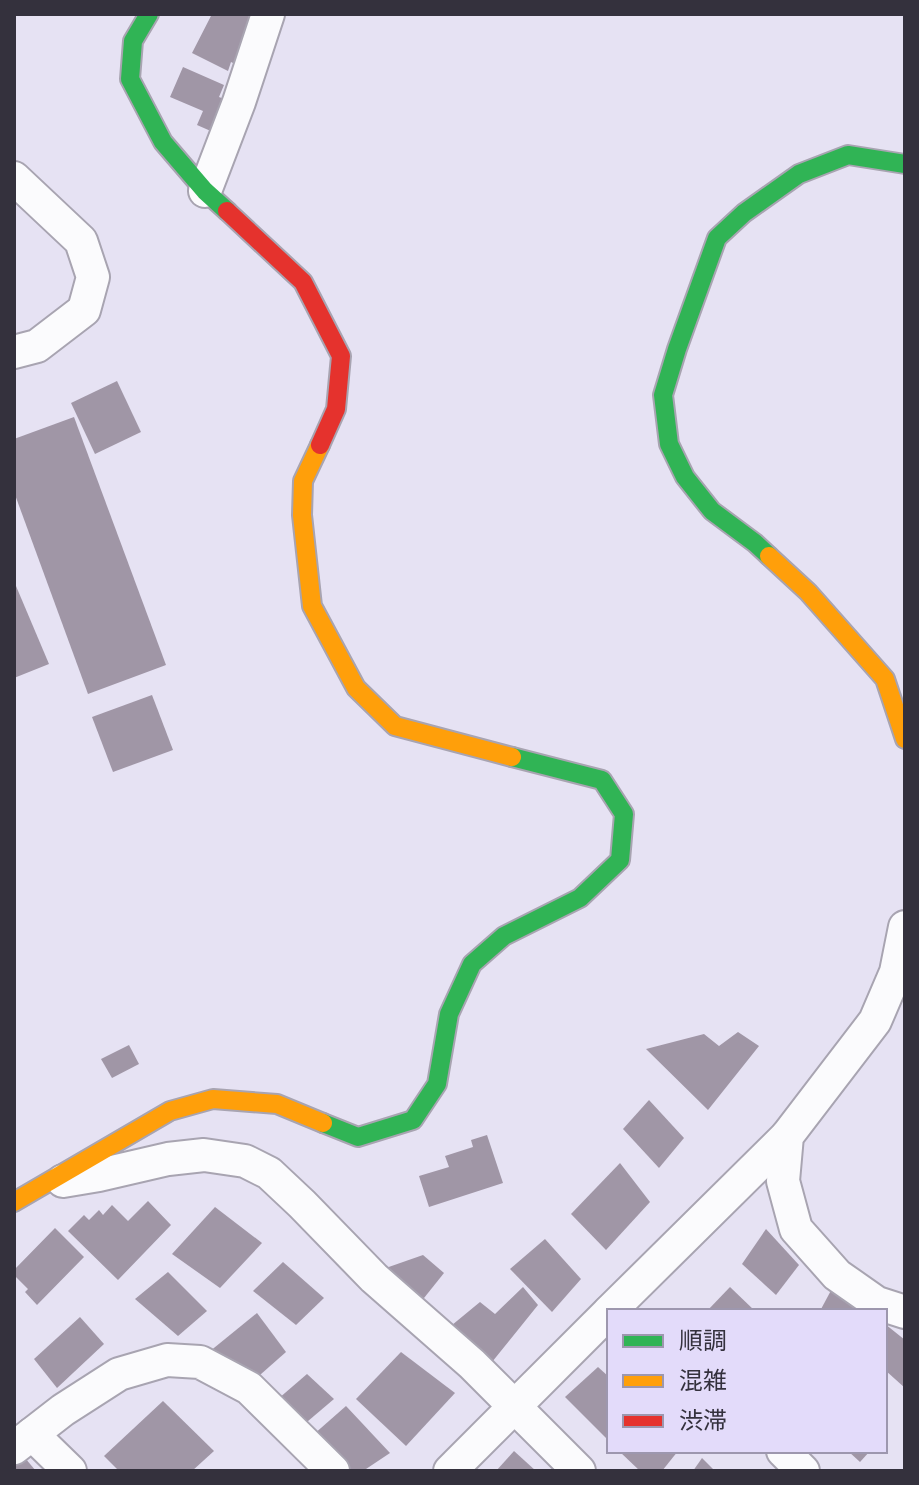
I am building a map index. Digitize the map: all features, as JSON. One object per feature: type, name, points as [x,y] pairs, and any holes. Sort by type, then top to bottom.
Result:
[{"type":"street","points":[[14,1202],[170,1111],[213,1099],[277,1104],[358,1137],[413,1120],[437,1084],[449,1014],[472,964],[504,936],[580,898],[620,860],[624,814],[602,780],[395,726],[356,688],[312,606],[302,515],[303,481],[336,409],[341,356],[303,282],[205,191],[163,142],[130,79],[133,41],[149,14]]},
{"type":"street","points":[[205,191],[268,14]]},
{"type":"street","points":[[905,164],[848,155],[799,174],[744,213],[717,238],[663,395],[669,444],[685,477],[712,511],[755,543],[808,592],[885,679],[905,739]]},
{"type":"street","points":[[14,178],[81,241],[93,277],[84,310],[37,346],[14,352]]},
{"type":"street","points":[[622,1307],[787,1136],[875,1021],[896,972],[905,927]]},
{"type":"street","points":[[787,1136],[783,1181],[796,1229],[837,1275],[877,1303],[905,1312]]},
{"type":"street","points":[[44,1183],[204,1155],[245,1161],[269,1173],[374,1278],[472,1364],[579,1471]]},
{"type":"street","points":[[450,1471],[607,1321]]},
{"type":"street","points":[[70,1471],[23,1441],[63,1410],[119,1374],[167,1360],[200,1362],[249,1388],[333,1471]]},
{"type":"street","points":[[785,1453],[803,1471]]},
{"type":"building","points":[[212,14],[255,14],[239,66],[231,62],[228,71],[192,53]]},
{"type":"building","points":[[183,67],[224,85],[219,97],[227,100],[213,132],[197,125],[203,111],[170,97]]},
{"type":"building","points":[[117,381],[141,432],[95,454],[71,403]]},
{"type":"building","points":[[74,417],[166,665],[88,694],[14,492],[14,439]]},
{"type":"building","points":[[14,587],[49,664],[14,678]]},
{"type":"building","points":[[152,695],[173,750],[113,772],[92,717]]},
{"type":"building","points":[[738,1032],[759,1046],[708,1110],[646,1049],[704,1034],[719,1046]]},
{"type":"building","points":[[129,1045],[139,1064],[112,1078],[101,1059]]},
{"type":"building","points":[[649,1100],[684,1138],[659,1168],[623,1129]]},
{"type":"building","points":[[487,1135],[503,1183],[429,1207],[419,1176],[449,1167],[445,1156],[473,1147],[471,1140]]},
{"type":"building","points":[[620,1163],[650,1202],[606,1250],[571,1214]]},
{"type":"building","points":[[148,1201],[171,1225],[118,1280],[68,1231],[84,1215],[89,1220],[99,1210],[103,1215],[112,1205],[128,1221]]},
{"type":"building","points":[[215,1207],[262,1243],[220,1288],[172,1254]]},
{"type":"building","points":[[55,1228],[84,1257],[37,1305],[25,1292],[28,1289],[14,1275],[14,1270]]},
{"type":"building","points":[[766,1229],[799,1265],[776,1295],[742,1264]]},
{"type":"building","points":[[545,1239],[581,1279],[552,1312],[510,1269]]},
{"type":"building","points":[[423,1255],[444,1273],[420,1303],[383,1269]]},
{"type":"building","points":[[283,1262],[324,1298],[296,1325],[253,1291]]},
{"type":"building","points":[[168,1272],[207,1311],[178,1336],[135,1299]]},
{"type":"building","points":[[835,1283],[867,1309],[821,1309]]},
{"type":"building","points":[[523,1287],[538,1305],[488,1367],[446,1330],[480,1302],[495,1314]]},
{"type":"building","points":[[730,1287],[753,1309],[709,1309]]},
{"type":"building","points":[[257,1313],[286,1352],[251,1383],[209,1352]]},
{"type":"building","points":[[80,1317],[104,1344],[57,1388],[34,1359]]},
{"type":"building","points":[[887,1326],[905,1340],[905,1388],[887,1372]]},
{"type":"building","points":[[401,1352],[455,1393],[406,1446],[356,1399]]},
{"type":"building","points":[[598,1367],[607,1375],[607,1439],[565,1397]]},
{"type":"building","points":[[307,1374],[334,1399],[301,1427],[278,1399]]},
{"type":"building","points":[[163,1401],[214,1451],[192,1471],[119,1471],[104,1456]]},
{"type":"building","points":[[346,1406],[390,1453],[363,1471],[348,1471],[313,1435]]},
{"type":"building","points":[[514,1451],[536,1471],[496,1471]]},
{"type":"building","points":[[621,1453],[676,1453],[662,1471],[640,1471]]},
{"type":"building","points":[[850,1453],[868,1453],[860,1462]]},
{"type":"building","points":[[25,1458],[36,1471],[14,1471],[14,1466]]},
{"type":"building","points":[[702,1458],[715,1471],[693,1471]]},
{"type":"traffic: fast","points":[[149,14],[133,41],[130,79],[163,142],[205,191],[227,211]]},
{"type":"traffic: fast","points":[[769,556],[712,511],[685,477],[669,444],[663,395],[677,349],[717,238],[744,213],[799,174],[848,155],[905,164]]},
{"type":"traffic: fast","points":[[323,1123],[358,1137],[413,1120],[437,1084],[449,1014],[472,964],[504,936],[580,898],[620,860],[624,814],[602,780],[512,757]]},
{"type":"traffic: slow","points":[[320,445],[303,481],[302,515],[312,606],[356,688],[395,726],[512,757]]},
{"type":"traffic: slow","points":[[769,556],[808,592],[885,679],[905,739]]},
{"type":"traffic: slow","points":[[14,1202],[170,1111],[213,1099],[277,1104],[323,1123]]},
{"type":"traffic: jam","points":[[227,211],[303,282],[341,356],[336,409],[320,445]]}]
